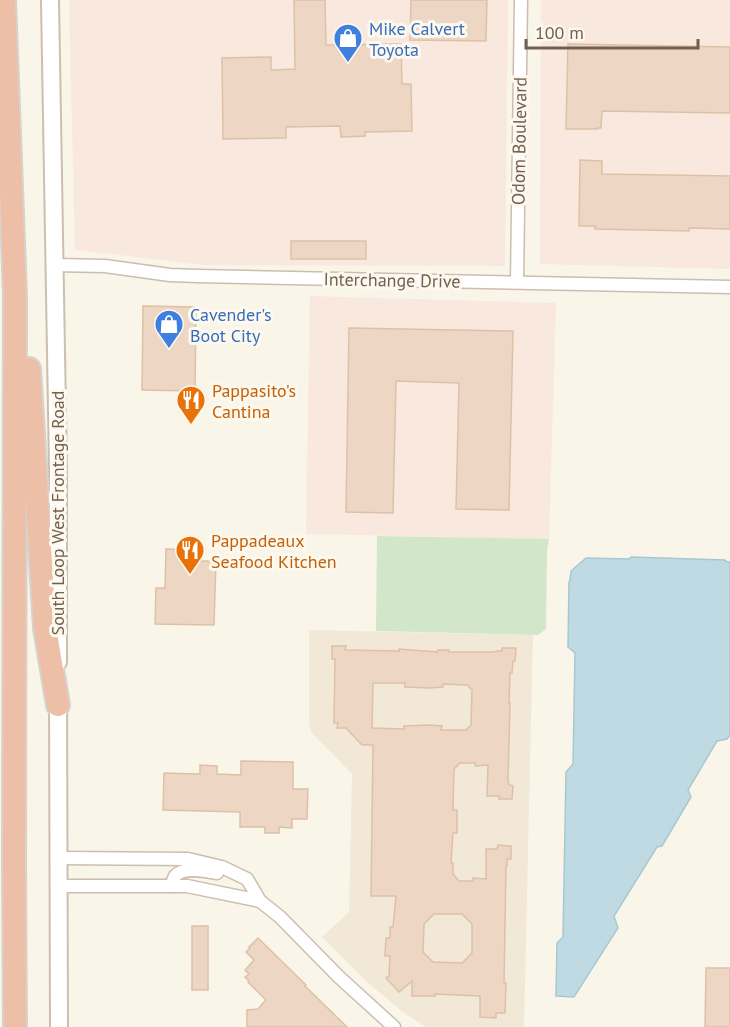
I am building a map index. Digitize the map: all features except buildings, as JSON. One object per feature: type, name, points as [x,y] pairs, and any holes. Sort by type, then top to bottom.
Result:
[{"type":"highway","points":[[4,0],[15,295],[15,1027]]},
{"type":"highway","points":[[15,295],[26,323],[45,628],[58,705]]},
{"type":"main road","name":"South Loop West Frontage Road","points":[[50,0],[59,520],[59,1027]]},
{"type":"street","name":"Odom Boulevard","points":[[517,282],[522,0]]},
{"type":"street","name":"Interchange Drive","points":[[54,265],[105,266],[189,276],[730,286]]},
{"type":"street","points":[[60,858],[188,859],[222,867],[247,879],[260,902],[279,917],[339,977],[394,1027]]},
{"type":"street","points":[[171,886],[175,877],[181,872],[191,870],[247,879]]},
{"type":"street","points":[[59,886],[171,886],[195,888],[260,902]]},
{"type":"shaded area","points":[[69,0],[508,0],[505,266],[205,265],[75,250]]},
{"type":"shaded area","points":[[541,0],[730,0],[730,269],[540,264]]},
{"type":"shaded area","points":[[310,296],[556,303],[549,539],[306,534]]},
{"type":"shaded area","points":[[309,630],[533,635],[524,1027],[426,1027],[407,1015],[368,983],[322,937],[349,912],[352,774],[311,732],[309,724]]},
{"type":"green space","points":[[377,536],[549,539],[546,629],[538,635],[376,631]]},
{"type":"water","points":[[631,557],[730,562],[730,735],[727,739],[717,741],[688,790],[691,797],[662,846],[657,847],[614,916],[618,928],[574,997],[556,996],[557,943],[563,937],[566,772],[573,764],[575,653],[568,647],[569,582],[571,571],[586,558],[629,559]]},
{"type":"place","name":"Mike Calvert Toyota","points":[[348,64]]},
{"type":"place","name":"Cavender's Boot City","points":[[169,350]]},
{"type":"place","name":"Pappasito's Cantina","points":[[191,426]]},
{"type":"place","name":"Pappadeaux Seafood Kitchen","points":[[190,576]]}]
